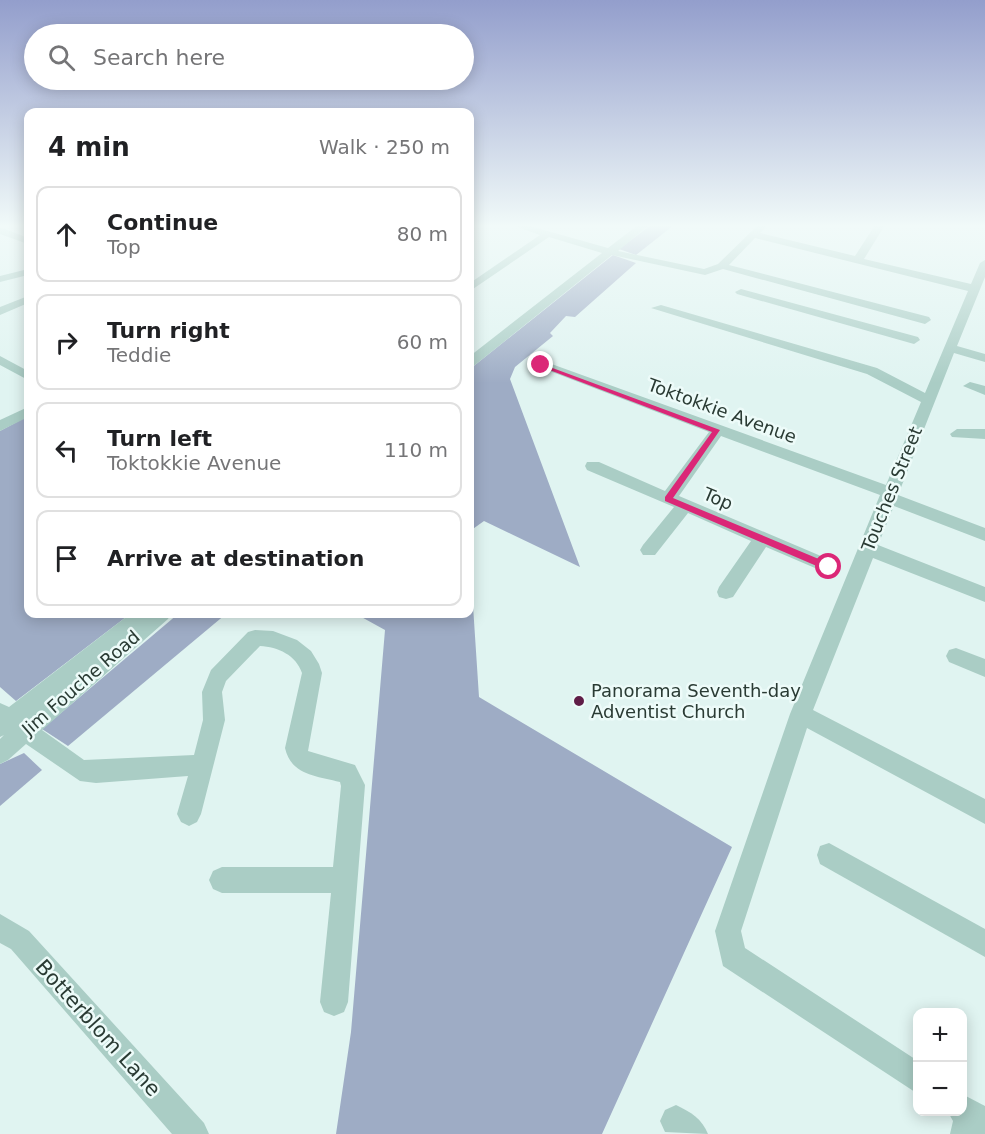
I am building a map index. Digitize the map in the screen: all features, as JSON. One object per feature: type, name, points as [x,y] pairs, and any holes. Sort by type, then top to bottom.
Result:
[{"type":"street","points":[[474,359],[577,278]]},
{"type":"street","points":[[766,278],[925,320]]},
{"type":"street","points":[[916,278],[977,297]]},
{"type":"street","name":"Touches Street","points":[[913,1076],[733,956],[728,931],[801,714],[949,348],[977,297],[981,278]]},
{"type":"street","points":[[741,292],[914,340]]},
{"type":"street","points":[[820,314],[832,296]]},
{"type":"street","points":[[0,311],[24,301]]},
{"type":"street","points":[[657,308],[873,371],[928,400]]},
{"type":"street","points":[[949,348],[985,358]]},
{"type":"street","points":[[0,360],[24,371]]},
{"type":"street","name":"Toktokkie Avenue","points":[[541,365],[889,495],[985,535]]},
{"type":"street","points":[[970,386],[985,391]]},
{"type":"street","points":[[0,426],[24,413]]},
{"type":"street","points":[[649,550],[717,431]]},
{"type":"street","points":[[957,434],[985,435]]},
{"type":"street","name":"Top","points":[[592,466],[829,567]]},
{"type":"street","points":[[726,592],[762,539]]},
{"type":"street","points":[[867,548],[985,595]]},
{"type":"street","name":"Jim Fouche Road","points":[[0,753],[8,723],[139,618]]},
{"type":"street","name":"Jim Fouche Road","points":[[8,723],[155,618]]},
{"type":"street","points":[[189,814],[214,720],[212,692],[218,676],[255,638],[277,639],[288,644],[310,665],[312,673],[296,748],[298,757],[306,763],[347,773],[353,785],[334,1002]]},
{"type":"street","points":[[956,656],[985,668]]},
{"type":"street","points":[[801,714],[985,812]]},
{"type":"street","points":[[8,723],[80,770],[87,772],[202,765]]},
{"type":"street","points":[[829,855],[985,944]]},
{"type":"street","points":[[222,880],[345,880]]},
{"type":"street","name":"Botterblom Lane","points":[[0,927],[20,940],[193,1134]]},
{"type":"shaded area","points":[[584,278],[619,278],[575,317],[566,316],[550,333],[553,336],[515,367],[510,379],[580,567],[484,521],[474,528],[474,366]]},
{"type":"shaded area","points":[[24,418],[24,618],[125,618],[16,701],[0,687],[0,431]]},
{"type":"shaded area","points":[[173,618],[221,618],[68,746],[42,729]]},
{"type":"shaded area","points":[[363,618],[474,618],[479,697],[732,847],[602,1134],[336,1134],[351,1032],[385,630]]},
{"type":"shaded area","points":[[24,753],[42,770],[0,806],[0,764]]},
{"type":"place","name":"Panorama Seventh-day Adventist Church","points":[[579,701]]},
{"type":"route","points":[[541,365],[717,431],[668,499],[829,567]]}]
